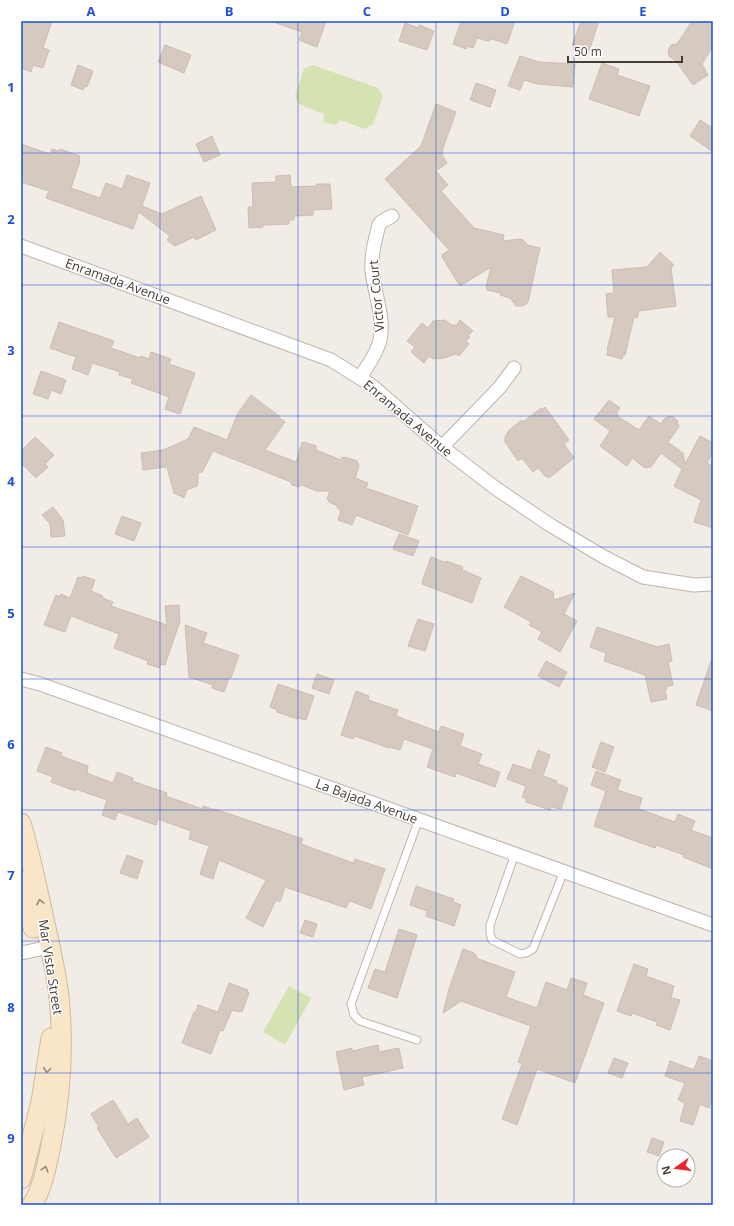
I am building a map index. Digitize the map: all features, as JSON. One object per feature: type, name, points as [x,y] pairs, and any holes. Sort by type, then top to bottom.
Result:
[{"type":"street","name":"Victor Court","points":[[360,378],[380,341],[382,328],[373,278],[372,259],[379,225],[381,222],[392,216]]},
{"type":"street","name":"Enramada Avenue","points":[[21,246],[331,360],[371,385],[442,447],[494,487],[550,525],[604,558],[643,577],[694,585],[713,584]]},
{"type":"street","points":[[442,447],[500,387],[514,368]]},
{"type":"street","name":"La Bajada Avenue","points":[[21,679],[40,684],[713,925]]},
{"type":"street","name":"Mar Vista Street","points":[[21,823],[31,857],[44,948],[51,1042],[41,1102],[21,1179]]},
{"type":"street","name":"Mar Vista Street","points":[[21,881],[59,997],[61,1051],[60,1081],[56,1118],[48,1157],[37,1197],[32,1205]]},
{"type":"street","points":[[21,953],[44,948]]},
{"type":"lane","points":[[417,1040],[360,1021],[354,1015],[351,1004],[419,819]]},
{"type":"lane","points":[[515,854],[490,925],[490,933],[492,940],[520,954],[526,953],[533,949],[564,871]]},
{"type":"green space","points":[[313,65],[378,88],[383,96],[373,124],[365,129],[340,120],[336,125],[323,122],[324,114],[299,104],[295,96],[304,69]]},
{"type":"green space","points":[[289,986],[311,998],[285,1045],[263,1032]]},
{"type":"building","points":[[21,21],[52,21],[43,48],[49,50],[43,68],[33,65],[31,72],[21,68]]},
{"type":"building","points":[[277,21],[326,21],[317,47],[299,40],[302,32],[276,23]]},
{"type":"building","points":[[461,21],[515,21],[507,44],[492,39],[488,41],[477,38],[473,48],[467,46],[466,49],[453,44]]},
{"type":"building","points":[[581,21],[599,21],[589,51],[572,45]]},
{"type":"building","points":[[692,21],[713,21],[713,46],[702,64],[708,75],[693,85],[676,61],[669,56],[668,51],[671,45],[677,44]]},
{"type":"building","points":[[405,23],[418,28],[419,25],[434,31],[427,50],[399,41]]},
{"type":"building","points":[[165,45],[191,55],[184,73],[158,62]]},
{"type":"building","points":[[520,56],[539,62],[575,64],[573,87],[537,84],[524,80],[520,90],[508,86]]},
{"type":"building","points":[[602,63],[619,69],[617,75],[650,86],[639,116],[589,99]]},
{"type":"building","points":[[78,65],[93,71],[87,87],[85,86],[83,90],[71,85]]},
{"type":"building","points":[[476,83],[496,90],[490,107],[470,100]]},
{"type":"building","points":[[436,104],[456,112],[442,151],[442,155],[447,163],[436,171],[448,185],[441,191],[474,228],[504,235],[503,241],[519,239],[523,240],[528,245],[540,248],[528,302],[525,305],[516,306],[510,298],[500,295],[501,293],[487,290],[486,287],[491,267],[460,286],[442,257],[442,255],[449,250],[385,179],[421,146]]},
{"type":"building","points":[[700,120],[713,128],[713,152],[690,136]]},
{"type":"building","points":[[212,136],[220,155],[204,162],[196,144]]},
{"type":"building","points":[[21,144],[50,154],[52,149],[58,151],[60,149],[80,156],[80,161],[71,188],[100,198],[106,183],[122,189],[127,175],[150,183],[142,206],[162,214],[201,196],[216,230],[196,240],[194,237],[175,246],[167,240],[170,236],[139,212],[133,229],[46,198],[49,191],[21,182]]},
{"type":"building","points":[[290,175],[291,187],[330,184],[332,209],[313,210],[313,215],[294,216],[294,220],[289,220],[289,224],[263,225],[263,227],[249,228],[248,207],[253,207],[252,183],[276,182],[276,176]]},
{"type":"building","points":[[660,252],[674,265],[671,268],[676,306],[639,311],[637,318],[634,317],[625,355],[623,355],[622,359],[607,355],[615,317],[608,317],[606,294],[614,293],[612,270],[647,267]]},
{"type":"building","points":[[445,320],[453,326],[454,324],[456,326],[460,320],[473,331],[468,336],[470,337],[466,341],[469,344],[459,356],[456,354],[444,358],[433,359],[429,356],[424,363],[411,352],[415,347],[407,341],[422,323],[428,328],[433,321]]},
{"type":"building","points":[[59,322],[114,341],[111,348],[140,358],[141,356],[149,359],[151,352],[171,359],[169,364],[195,373],[180,414],[165,409],[169,397],[131,383],[133,379],[119,375],[120,372],[92,363],[88,375],[72,369],[76,357],[50,348]]},
{"type":"building","points":[[41,371],[66,380],[61,394],[51,390],[48,399],[33,394]]},
{"type":"building","points":[[251,395],[285,422],[265,450],[296,462],[302,443],[304,442],[316,446],[316,450],[341,460],[342,457],[345,457],[357,461],[359,466],[355,478],[368,483],[366,488],[418,506],[408,535],[356,515],[352,525],[338,520],[341,510],[337,508],[338,506],[329,502],[327,499],[330,491],[317,491],[302,485],[299,487],[292,485],[291,482],[213,451],[202,472],[198,473],[197,486],[187,490],[184,498],[174,493],[167,467],[143,470],[141,453],[163,450],[188,439],[194,427],[227,440],[238,413]]},
{"type":"building","points":[[609,400],[620,408],[616,413],[618,414],[617,416],[639,430],[649,416],[661,424],[665,418],[672,416],[677,420],[679,427],[668,442],[683,453],[685,464],[700,436],[713,443],[713,451],[707,463],[713,466],[713,528],[694,522],[701,500],[674,486],[682,469],[661,453],[651,467],[645,468],[632,458],[627,466],[600,446],[610,431],[594,419]]},
{"type":"building","points":[[545,407],[569,440],[564,444],[574,458],[549,478],[548,476],[546,477],[538,468],[533,472],[522,458],[518,461],[505,442],[505,437],[509,430],[522,420],[523,422],[541,408],[542,410]]},
{"type":"building","points":[[35,437],[54,455],[45,464],[48,467],[36,478],[21,463],[21,451]]},
{"type":"building","points":[[53,507],[63,520],[65,536],[51,537],[50,524],[42,515]]},
{"type":"building","points":[[122,516],[141,523],[134,541],[115,534]]},
{"type":"building","points":[[399,534],[419,541],[413,556],[393,549]]},
{"type":"building","points":[[431,557],[463,567],[462,570],[481,578],[472,603],[422,584]]},
{"type":"building","points":[[83,576],[95,580],[91,591],[103,596],[102,598],[113,602],[111,606],[167,625],[165,606],[179,605],[180,621],[165,665],[161,664],[159,668],[147,664],[148,661],[114,648],[119,634],[71,616],[65,632],[44,625],[56,595],[60,597],[61,594],[70,598],[78,577],[82,578]]},
{"type":"building","points":[[521,576],[553,592],[554,600],[575,593],[564,614],[577,621],[560,652],[538,639],[542,632],[529,625],[531,622],[504,607]]},
{"type":"building","points":[[418,619],[434,624],[425,651],[408,646]]},
{"type":"building","points":[[185,625],[207,633],[203,643],[239,655],[231,678],[229,678],[224,692],[212,688],[213,685],[189,677]]},
{"type":"building","points":[[597,627],[657,647],[669,644],[672,661],[668,662],[673,685],[666,687],[667,689],[665,690],[667,699],[651,702],[645,675],[604,661],[606,653],[590,647]]},
{"type":"building","points":[[546,661],[567,672],[559,687],[538,676]]},
{"type":"building","points":[[711,661],[713,661],[713,711],[696,705]]},
{"type":"building","points":[[317,674],[334,680],[329,694],[312,688]]},
{"type":"building","points":[[278,684],[314,696],[306,720],[297,719],[277,712],[277,710],[270,707]]},
{"type":"building","points":[[356,691],[369,696],[368,700],[398,710],[396,716],[439,732],[441,726],[464,734],[460,746],[482,754],[478,764],[500,772],[495,787],[456,773],[455,777],[427,767],[433,749],[404,739],[400,750],[389,748],[355,736],[353,739],[341,735]]},
{"type":"building","points":[[601,742],[614,747],[605,772],[592,767]]},
{"type":"building","points":[[46,747],[62,753],[61,756],[88,766],[87,773],[113,783],[117,772],[133,778],[132,781],[167,793],[166,796],[202,809],[203,806],[215,809],[303,839],[301,844],[353,863],[355,859],[385,869],[371,909],[350,901],[346,908],[285,887],[280,902],[276,900],[263,927],[246,918],[266,880],[219,860],[213,879],[202,875],[200,874],[209,846],[189,839],[191,831],[158,819],[156,825],[118,812],[115,820],[102,815],[107,800],[76,789],[75,791],[51,782],[53,777],[37,771]]},
{"type":"building","points":[[538,750],[550,755],[543,776],[557,781],[556,783],[568,788],[561,809],[551,807],[550,810],[526,802],[526,799],[522,797],[526,786],[507,779],[513,764],[531,770]]},
{"type":"building","points":[[596,771],[621,780],[617,790],[642,798],[639,809],[675,822],[678,814],[695,821],[691,830],[713,838],[713,869],[683,857],[684,855],[656,845],[655,848],[594,826],[606,791],[591,785]]},
{"type":"building","points":[[127,855],[143,861],[137,879],[120,873]]},
{"type":"building","points":[[416,886],[454,899],[453,902],[461,905],[454,926],[426,916],[427,911],[410,905]]},
{"type":"building","points":[[305,920],[317,924],[313,937],[300,933]]},
{"type":"building","points":[[399,929],[417,935],[397,998],[368,988],[375,969],[385,972]]},
{"type":"building","points":[[463,949],[474,953],[477,956],[476,958],[515,972],[506,997],[537,1008],[546,982],[567,990],[571,978],[587,983],[583,995],[604,1003],[575,1083],[537,1069],[517,1125],[502,1119],[522,1064],[518,1062],[531,1026],[461,1001],[443,1013],[449,989]]},
{"type":"building","points":[[634,964],[648,969],[646,976],[674,986],[671,998],[680,1000],[670,1030],[656,1025],[657,1022],[632,1013],[631,1016],[617,1011]]},
{"type":"building","points":[[229,983],[248,990],[247,992],[249,993],[242,1012],[232,1010],[223,1031],[220,1030],[211,1054],[182,1043],[198,1005],[218,1012]]},
{"type":"building","points":[[378,1045],[379,1052],[399,1048],[403,1068],[362,1077],[364,1085],[344,1090],[336,1052],[352,1048],[352,1051]]},
{"type":"building","points":[[699,1056],[713,1061],[713,1097],[709,1108],[700,1104],[693,1125],[680,1121],[685,1103],[678,1100],[685,1083],[665,1076],[670,1061],[694,1070]]},
{"type":"building","points":[[614,1058],[628,1063],[622,1078],[608,1073]]},
{"type":"building","points":[[113,1100],[128,1124],[137,1118],[149,1137],[116,1158],[97,1128],[99,1127],[91,1114]]},
{"type":"building","points":[[652,1138],[664,1142],[662,1148],[656,1148],[656,1155],[647,1152]]}]
